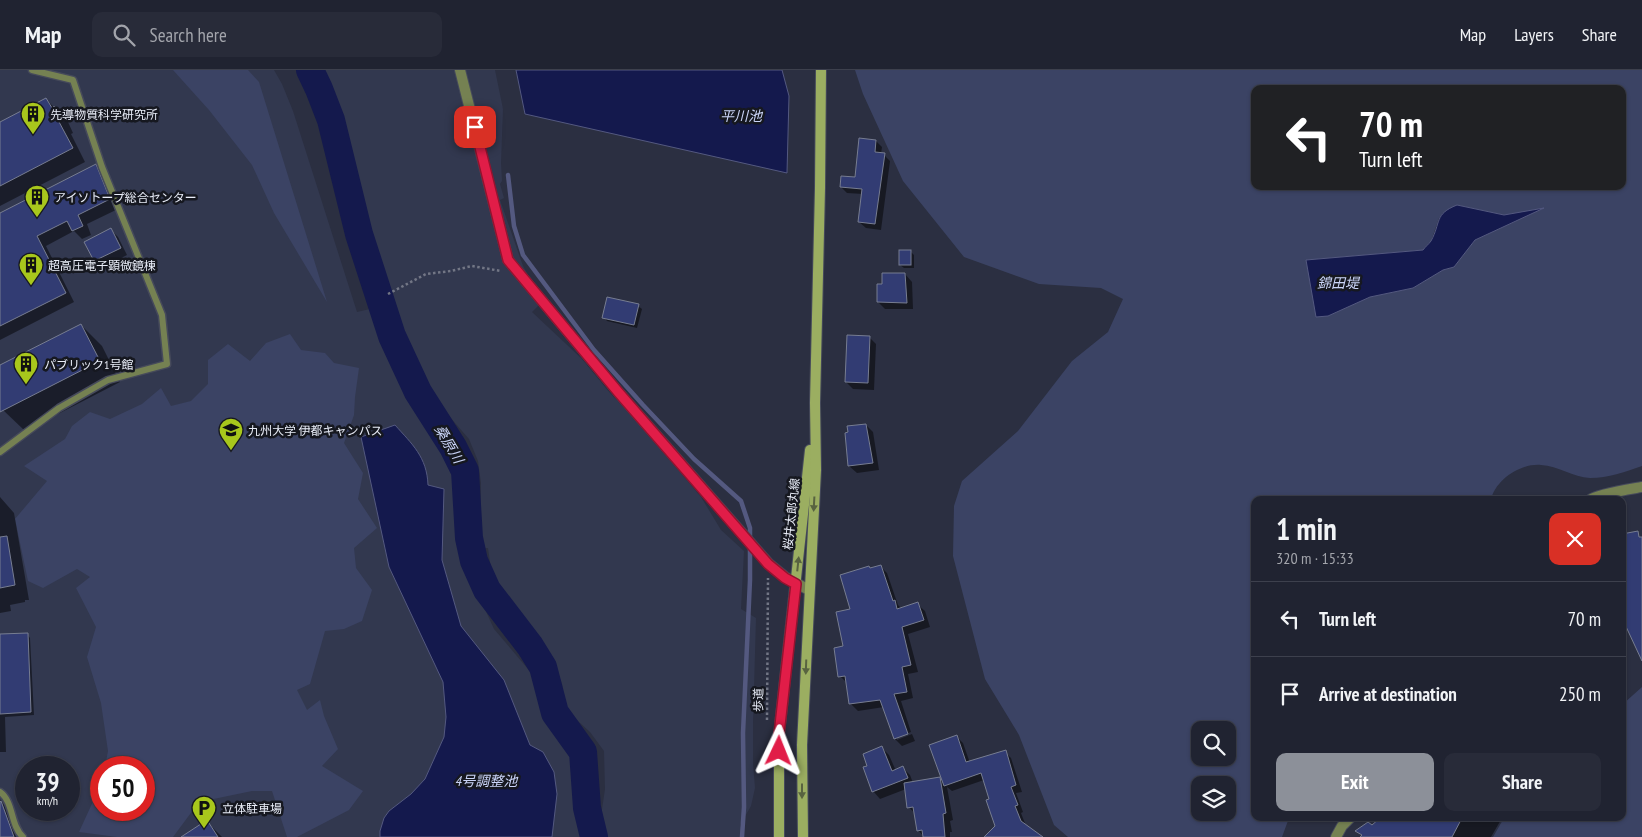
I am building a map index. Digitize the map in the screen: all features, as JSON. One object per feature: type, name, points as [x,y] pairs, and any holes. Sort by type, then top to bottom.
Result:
[{"type":"main road","name":"桜井太郎丸線","points":[[802,837],[802,745],[816,470],[815,403],[821,70]]},
{"type":"main road","name":"桜井太郎丸線","points":[[779,837],[779,734],[815,403]]},
{"type":"street","points":[[460,70],[508,260],[619,393],[768,564],[785,578],[809,590]]},
{"type":"street","points":[[1598,496],[1642,487]]},
{"type":"street","points":[[1336,837],[1347,821]]},
{"type":"lane","points":[[0,452],[59,408],[108,380],[167,364],[162,315],[102,167],[73,80],[32,70]]},
{"type":"lane","points":[[0,792],[6,796],[17,832],[23,837]]},
{"type":"path","points":[[388,294],[426,274],[451,272],[472,266],[508,272]]},
{"type":"path","name":"歩道","points":[[767,725],[768,564]]},
{"type":"shaded area","name":"九州大学 伊都キャンパス","points":[[0,70],[274,70],[293,111],[357,312],[374,308],[385,335],[419,397],[458,444],[464,458],[468,495],[467,545],[477,592],[494,629],[533,675],[541,692],[543,710],[550,725],[582,758],[580,810],[585,837],[0,837]]},
{"type":"shaded area","points":[[173,70],[248,70],[259,82],[327,302],[274,213],[252,165],[209,110]]},
{"type":"shaded area","points":[[307,70],[495,70],[503,109],[502,181],[500,184],[504,198],[500,200],[523,266],[543,301],[532,312],[582,359],[610,393],[642,426],[701,497],[721,530],[744,551],[741,609],[756,618],[753,723],[755,788],[751,806],[740,825],[743,837],[608,837],[601,816],[605,789],[604,751],[590,732],[565,707],[559,676],[505,604],[496,588],[492,576],[488,548],[480,548],[481,483],[478,461],[469,439],[428,392],[415,371],[388,303],[387,288],[354,196],[338,142],[332,140]]},
{"type":"shaded area","points":[[855,70],[1642,70],[1642,466],[1610,476],[1590,478],[1547,466],[1533,465],[1510,474],[1498,486],[1492,496],[1251,496],[1251,821],[1288,821],[1282,837],[1068,837],[1054,825],[1019,735],[985,679],[953,556],[954,506],[962,481],[1018,431],[1072,361],[1108,332],[1123,299],[1101,288],[1039,284],[964,257],[903,181],[863,94]],"holes":[[[1457,205],[1504,215],[1542,209],[1475,240],[1454,267],[1443,270],[1413,288],[1370,297],[1328,316],[1306,260],[1423,250],[1431,241],[1439,218]]]},
{"type":"shaded area","points":[[290,334],[301,350],[325,353],[334,363],[359,368],[354,415],[344,443],[363,473],[358,499],[377,528],[354,548],[356,568],[372,590],[362,621],[344,629],[325,631],[310,684],[297,690],[307,710],[320,700],[324,716],[338,749],[322,766],[363,791],[349,810],[297,837],[287,837],[272,791],[252,791],[199,802],[173,837],[117,837],[79,832],[90,808],[90,821],[155,821],[155,756],[107,756],[101,703],[87,657],[96,627],[76,588],[90,577],[77,569],[43,588],[28,581],[15,519],[47,481],[24,466],[65,439],[72,426],[90,412],[110,419],[142,404],[161,388],[171,406],[191,401],[208,384],[208,360],[228,344],[250,361],[266,343]]},
{"type":"shaded area","points":[[1642,687],[1642,837],[1493,837],[1502,821],[1626,821],[1626,701]]},
{"type":"water","name":"平川池","points":[[516,70],[782,70],[789,96],[787,173],[525,114]]},
{"type":"water","name":"錦田堤","points":[[1457,205],[1504,215],[1544,208],[1475,240],[1454,267],[1443,270],[1413,288],[1370,297],[1328,316],[1316,317],[1306,260],[1423,250],[1431,241],[1441,216]]},
{"type":"water","name":"4号調整池","points":[[395,425],[413,445],[422,459],[428,485],[444,489],[442,560],[461,626],[504,680],[530,745],[543,752],[554,772],[557,794],[552,837],[380,837],[384,818],[389,811],[411,794],[425,779],[444,737],[446,717],[443,682],[389,567],[361,437]]},
{"type":"building","name":"先導物質科学研究所","points":[[46,98],[52,108],[54,106],[61,119],[58,120],[73,148],[0,186],[0,122]]},
{"type":"building","points":[[859,138],[876,140],[875,152],[885,153],[875,224],[858,222],[862,189],[840,187],[841,176],[855,177]]},
{"type":"building","points":[[96,164],[110,199],[78,215],[83,226],[72,231],[67,221],[37,236],[66,293],[0,326],[0,213]]},
{"type":"building","points":[[111,228],[121,248],[94,261],[84,242]]},
{"type":"building","points":[[899,250],[911,250],[911,265],[899,265]]},
{"type":"building","points":[[882,273],[905,273],[907,303],[877,302],[877,284],[882,284]]},
{"type":"building","points":[[607,297],[639,304],[634,325],[602,318]]},
{"type":"building","name":"パブリック1号館","points":[[81,324],[100,361],[0,412],[0,365]]},
{"type":"building","points":[[847,335],[870,336],[868,383],[845,382]]},
{"type":"building","points":[[866,424],[873,463],[848,466],[845,433],[848,432],[847,426]]},
{"type":"building","points":[[1638,531],[1639,537],[1642,537],[1642,661],[1626,627],[1626,533]]},
{"type":"building","points":[[7,536],[15,585],[0,588],[0,537]]},
{"type":"building","points":[[881,565],[897,609],[918,602],[924,620],[902,627],[911,665],[902,667],[907,692],[894,694],[908,734],[894,739],[880,700],[849,704],[845,676],[838,677],[834,648],[843,646],[836,612],[850,609],[840,575],[869,566],[870,568]]},
{"type":"building","points":[[28,633],[31,712],[0,714],[0,634]]},
{"type":"building","points":[[957,735],[966,762],[1006,750],[1016,785],[1011,787],[1018,805],[1015,806],[1021,821],[1043,837],[984,837],[995,826],[986,800],[989,799],[981,773],[944,786],[929,745]]},
{"type":"building","points":[[882,746],[892,771],[903,766],[908,778],[872,792],[863,767],[867,766],[863,754]]},
{"type":"building","points":[[940,777],[946,813],[943,814],[945,837],[923,837],[922,830],[917,831],[913,807],[907,808],[904,783]]},
{"type":"building","points":[[1,801],[14,837],[0,837]]},
{"type":"building","name":"立体駐車場","points":[[207,820],[218,837],[181,837]]},
{"type":"building","points":[[1377,821],[1460,821],[1452,837],[1360,837],[1362,835],[1355,831],[1368,822],[1372,825]]},
{"type":"waterway","name":"桑原川","points":[[310,70],[331,120],[359,234],[392,336],[418,392],[453,447],[465,471],[469,538],[474,561],[487,590],[530,646],[543,667],[555,713],[583,752],[587,808],[594,837]]},
{"type":"waterway","points":[[508,175],[514,226],[523,255],[594,350],[694,459],[741,501],[750,528],[750,580],[743,733],[744,807],[742,837]]},
{"type":"place","name":"先導物質科学研究所","points":[[33,135]]},
{"type":"place","name":"アイソトープ総合センター","points":[[37,218]]},
{"type":"place","name":"超高圧電子顕微鏡棟","points":[[31,286]]},
{"type":"place","name":"パブリック1号館","points":[[26,385]]},
{"type":"place","name":"九州大学 伊都キャンパス","points":[[231,451]]},
{"type":"place","name":"立体駐車場","points":[[204,829]]},
{"type":"route","points":[[475,127],[508,260],[619,393],[768,564],[785,578],[796,584],[779,734],[779,751]]}]
